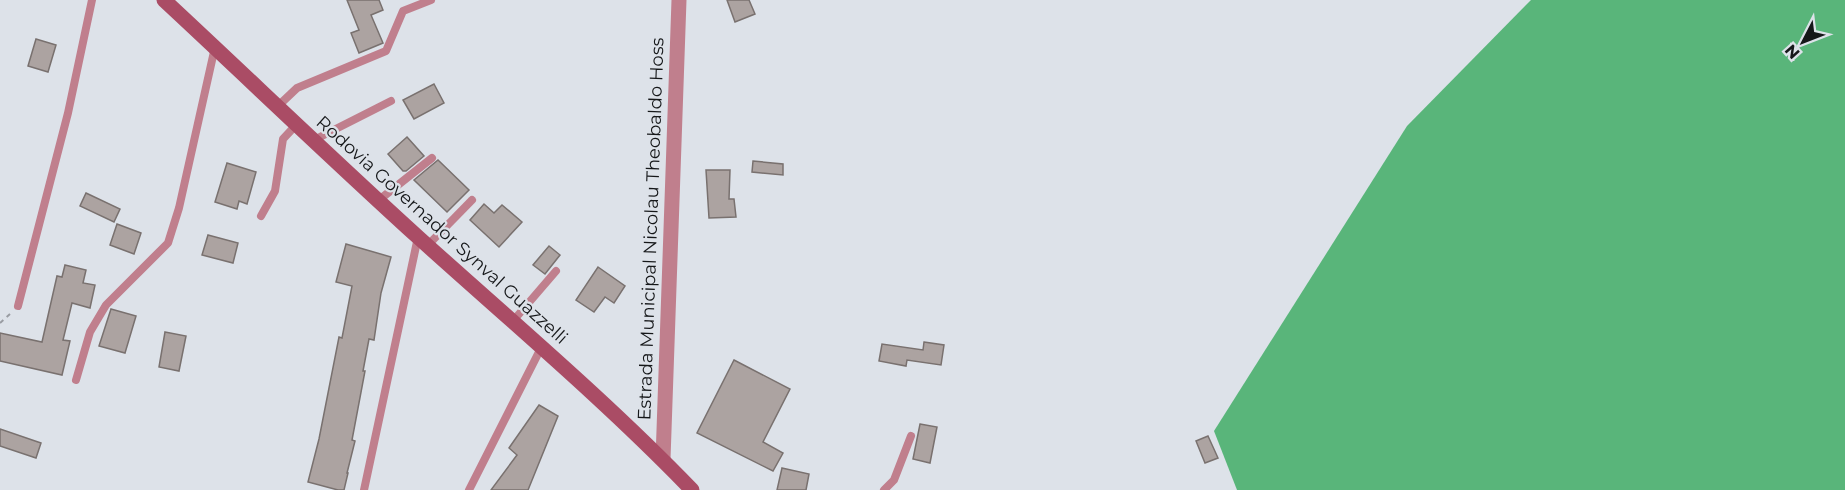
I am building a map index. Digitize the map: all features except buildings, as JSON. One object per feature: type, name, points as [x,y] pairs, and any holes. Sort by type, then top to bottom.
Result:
[{"type":"main road","name":"Rodovia Governador Synval Guazzelli","points":[[164,0],[423,241],[542,346],[663,459],[692,490]]},
{"type":"street","name":"Estrada Municipal Nicolau Theobaldo Hoss","points":[[663,459],[678,0]]},
{"type":"lane","points":[[18,306],[68,113],[92,0]]},
{"type":"lane","points":[[278,106],[297,88],[386,51],[403,11],[431,0]]},
{"type":"lane","points":[[76,380],[90,332],[106,305],[168,243],[179,208],[215,47]]},
{"type":"lane","points":[[314,140],[391,101]]},
{"type":"lane","points":[[261,216],[275,191],[283,139],[297,124]]},
{"type":"lane","points":[[379,200],[432,158]]},
{"type":"lane","points":[[364,490],[423,241],[472,201]]},
{"type":"lane","points":[[513,321],[556,271]]},
{"type":"lane","points":[[469,490],[542,346]]},
{"type":"lane","points":[[884,490],[894,480],[911,436]]},
{"type":"path","points":[[0,323],[18,306]]},
{"type":"green space","points":[[1531,0],[1845,0],[1845,490],[1237,490],[1214,431],[1407,126]]}]
